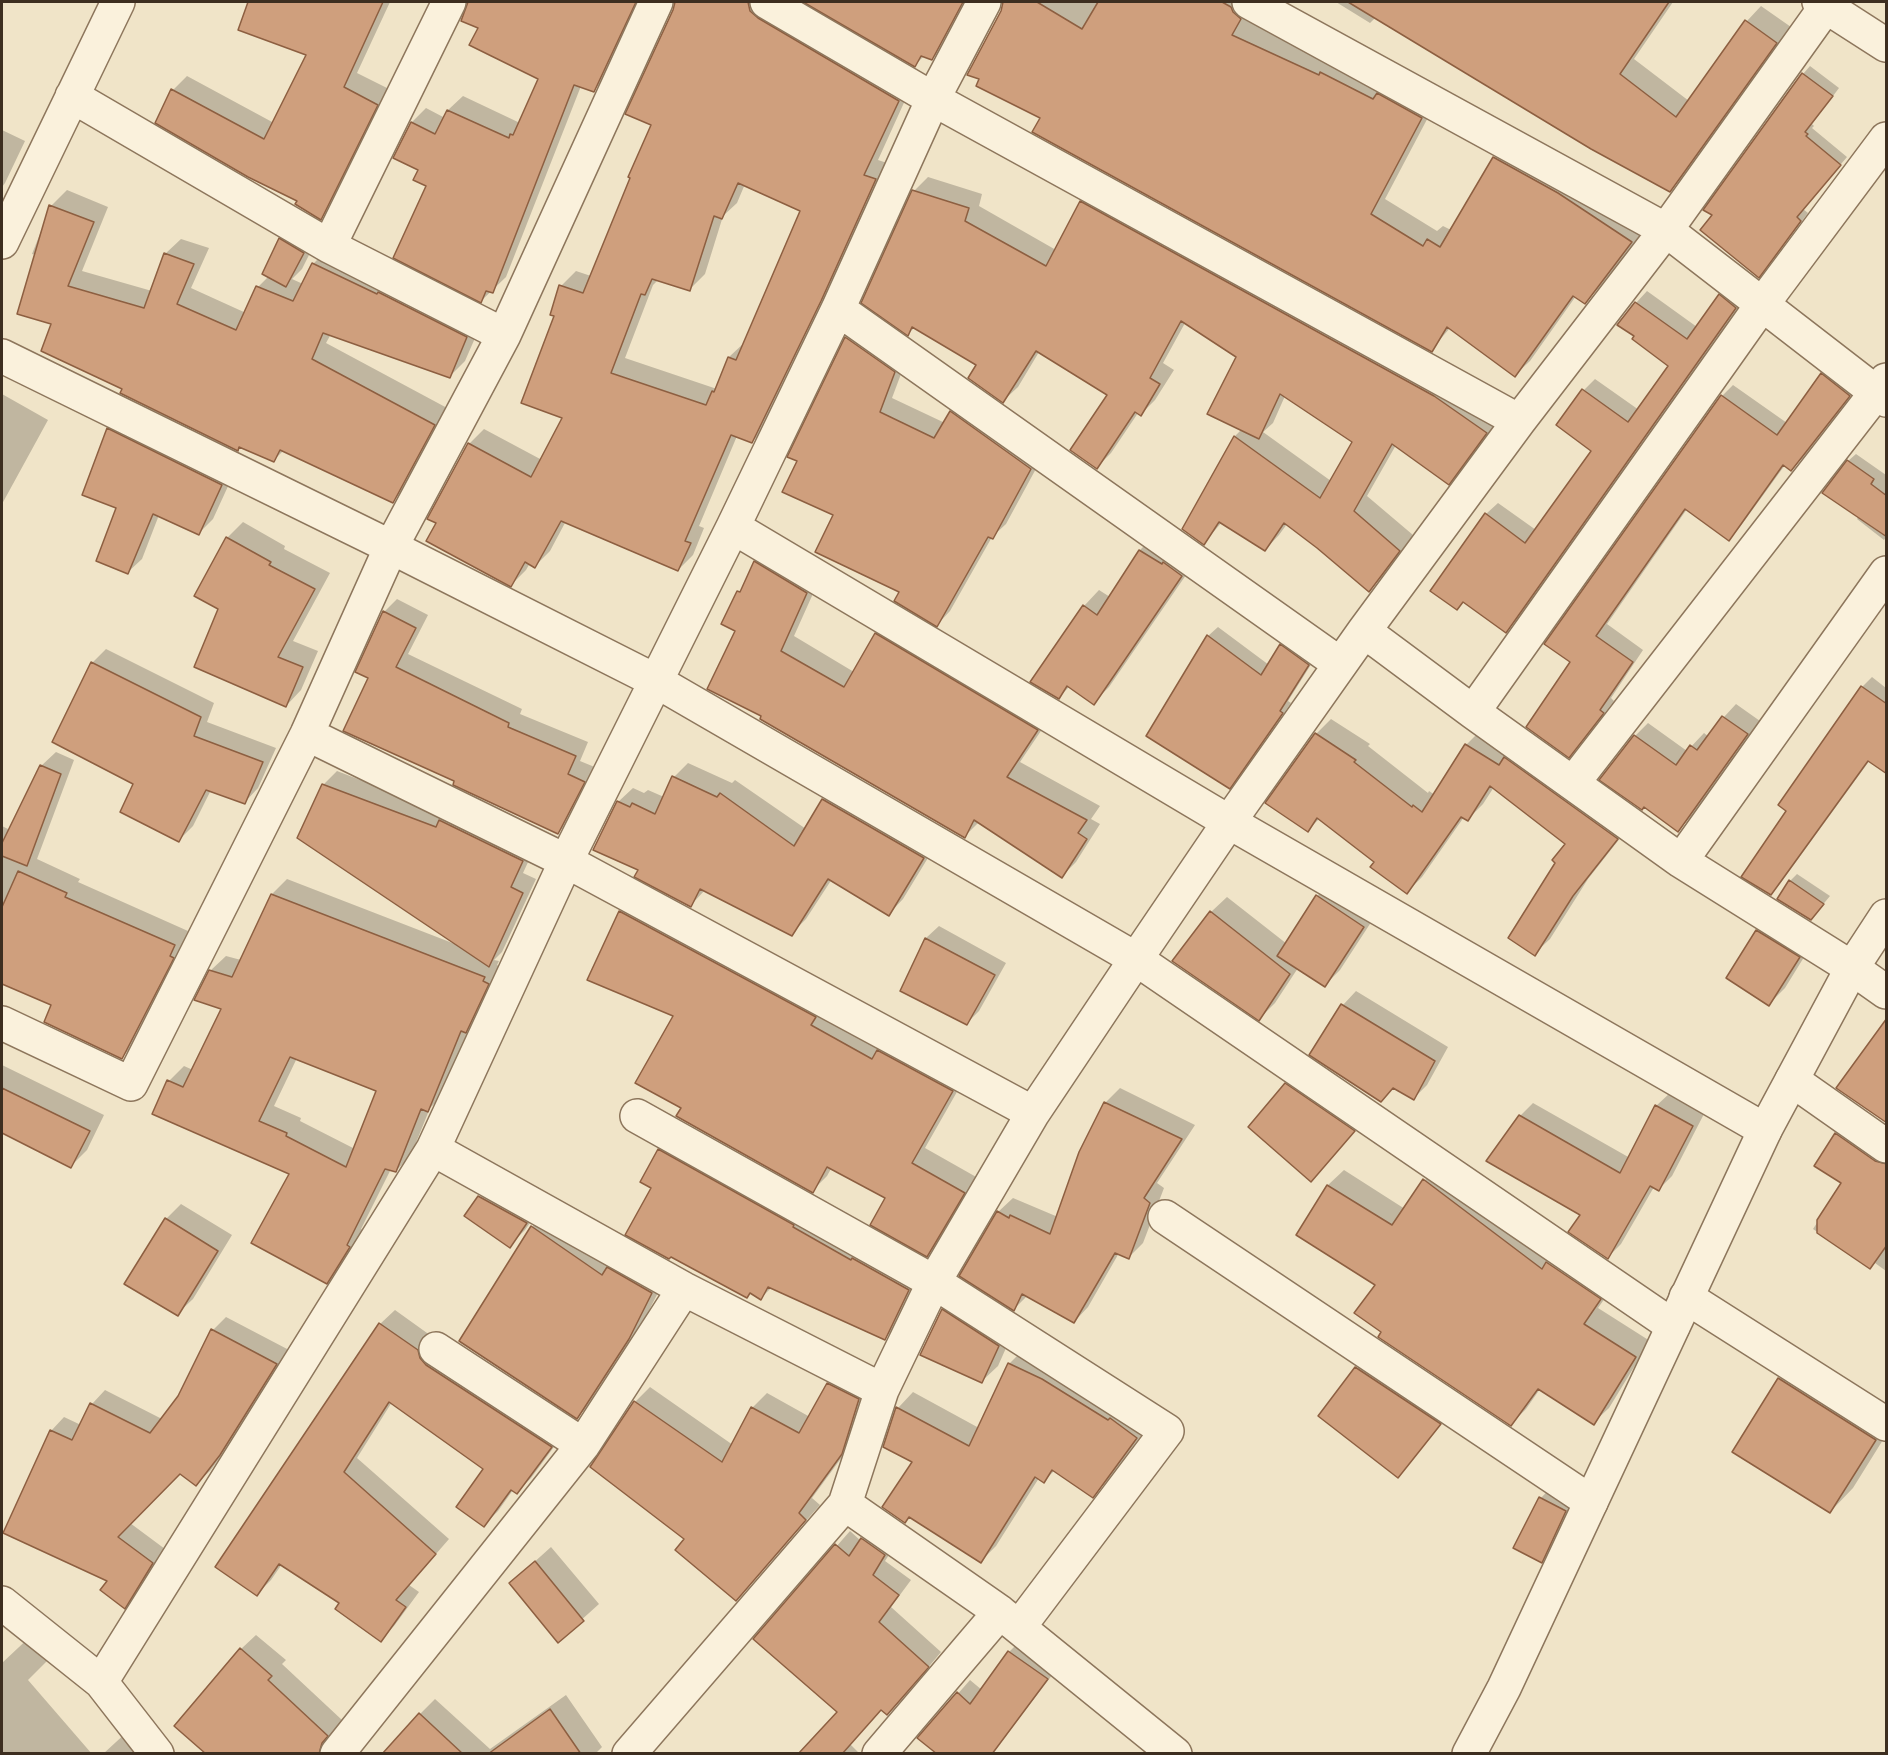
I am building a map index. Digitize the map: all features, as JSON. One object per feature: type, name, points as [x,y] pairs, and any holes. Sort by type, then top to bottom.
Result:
[{"type":"street","points":[[2,242],[118,2]]},
{"type":"street","points":[[329,246],[449,2]]},
{"type":"street","points":[[2,1023],[131,1084],[307,734],[391,547],[504,334],[656,2]]},
{"type":"street","points":[[767,2],[933,99],[1519,421]]},
{"type":"street","points":[[100,1682],[434,1149],[566,861],[734,527],[838,309],[933,99],[984,2]]},
{"type":"street","points":[[1249,2],[1666,230],[1761,306],[1883,391],[1573,783]]},
{"type":"street","points":[[629,1754],[845,1504],[882,1390],[934,1282],[1033,1113],[1229,822],[1340,664],[1519,421],[1666,230],[1823,3],[1887,45]]},
{"type":"street","points":[[72,96],[329,246],[504,334]]},
{"type":"street","points":[[1473,712],[1761,306],[1887,139]]},
{"type":"street","points":[[838,309],[1340,664]]},
{"type":"street","points":[[2,356],[391,547],[656,681],[1136,959],[1673,1326]]},
{"type":"street","points":[[734,527],[1229,822],[1765,1130]]},
{"type":"street","points":[[1681,861],[1887,573]]},
{"type":"street","points":[[1364,631],[1681,861],[1887,992]]},
{"type":"street","points":[[307,734],[566,861],[1033,1113]]},
{"type":"street","points":[[1469,1754],[1504,1689],[1765,1130],[1852,968],[1887,916]]},
{"type":"street","points":[[1792,1080],[1887,1146]]},
{"type":"street","points":[[637,1116],[934,1282],[1167,1431],[1009,1619],[879,1754]]},
{"type":"street","points":[[434,1149],[684,1289],[882,1390]]},
{"type":"street","points":[[1165,1217],[1591,1503]]},
{"type":"street","points":[[337,1754],[583,1445],[684,1289]]},
{"type":"street","points":[[1686,1297],[1887,1424]]},
{"type":"street","points":[[436,1349],[583,1445]]},
{"type":"street","points":[[845,1504],[1009,1619],[1175,1754]]},
{"type":"street","points":[[2,1603],[100,1682],[157,1754]]},
{"type":"building","points":[[248,2],[383,2],[344,87],[378,105],[321,220],[295,204],[297,201],[248,177],[155,123],[171,89],[264,139],[306,55],[238,30]]},
{"type":"building","points":[[468,2],[636,2],[594,92],[574,85],[493,293],[486,291],[481,303],[393,258],[426,186],[413,180],[418,170],[393,158],[411,122],[435,134],[447,110],[509,138],[510,134],[513,135],[538,79],[469,45],[478,28],[461,21]]},
{"type":"building","points":[[675,2],[748,2],[750,11],[758,18],[899,101],[864,175],[876,179],[821,301],[752,443],[731,435],[685,541],[691,543],[678,571],[561,521],[535,568],[525,562],[511,587],[426,541],[436,523],[427,519],[468,443],[531,477],[562,418],[521,403],[554,316],[550,315],[559,285],[583,293],[630,178],[628,177],[651,125],[625,114]],"holes":[[[738,183],[800,211],[736,360],[728,357],[714,392],[712,391],[706,405],[611,373],[641,294],[645,295],[652,279],[690,291],[714,216],[722,219]]]},
{"type":"building","points":[[803,2],[963,2],[932,60],[921,56],[915,67]]},
{"type":"building","points":[[1003,2],[1037,2],[1082,29],[1098,2],[1222,2],[1231,7],[1241,19],[1232,35],[1319,75],[1320,72],[1373,99],[1377,93],[1422,118],[1371,214],[1423,246],[1427,239],[1440,247],[1493,157],[1558,193],[1632,242],[1585,304],[1573,296],[1515,377],[1447,327],[1432,352],[1032,132],[1040,118],[976,86],[979,79],[967,75],[1001,11]]},
{"type":"building","points":[[1348,2],[1669,2],[1620,74],[1676,117],[1745,20],[1777,43],[1670,192],[1591,149]]},
{"type":"building","points":[[1802,73],[1833,96],[1805,132],[1808,134],[1806,136],[1841,165],[1797,217],[1801,221],[1759,278],[1700,230],[1712,215],[1703,210]]},
{"type":"building","points":[[912,190],[969,208],[965,221],[1046,266],[1080,201],[1434,396],[1487,433],[1449,485],[1392,444],[1354,511],[1400,551],[1369,592],[1284,523],[1265,551],[1219,522],[1204,545],[1182,529],[1234,436],[1320,498],[1352,442],[1280,394],[1259,439],[1207,414],[1236,357],[1181,321],[1150,378],[1160,384],[1141,416],[1135,412],[1097,469],[1070,450],[1107,395],[1036,351],[1003,403],[968,378],[976,365],[912,327],[908,336],[861,303]]},
{"type":"building","points":[[49,205],[94,222],[68,286],[144,308],[164,253],[194,264],[177,304],[236,330],[256,286],[293,301],[312,263],[377,294],[378,292],[467,337],[450,378],[323,333],[312,359],[435,425],[393,503],[280,450],[274,462],[239,447],[238,451],[120,393],[122,389],[41,351],[51,324],[17,314]]},
{"type":"building","points":[[279,238],[304,253],[286,287],[262,274]]},
{"type":"building","points":[[1719,294],[1736,308],[1506,633],[1463,602],[1457,610],[1430,591],[1485,513],[1525,543],[1591,451],[1556,425],[1582,389],[1628,422],[1668,366],[1632,339],[1634,336],[1617,325],[1635,302],[1687,339]]},
{"type":"building","points":[[845,337],[895,372],[880,412],[934,438],[950,411],[1031,469],[993,539],[988,537],[937,627],[894,601],[899,592],[815,552],[833,515],[782,492],[797,461],[787,457]]},
{"type":"building","points":[[1821,373],[1850,396],[1791,471],[1783,465],[1729,541],[1685,509],[1596,636],[1633,662],[1600,710],[1604,713],[1569,758],[1526,727],[1570,662],[1544,644],[1721,395],[1777,435]]},
{"type":"building","points":[[107,428],[222,485],[199,535],[153,514],[128,574],[96,561],[116,508],[82,495]]},
{"type":"building","points":[[1847,460],[1874,479],[1871,484],[1887,496],[1887,537],[1822,493]]},
{"type":"building","points":[[226,537],[271,562],[269,565],[315,589],[278,657],[303,667],[286,707],[194,667],[218,609],[194,596]]},
{"type":"building","points":[[1139,550],[1162,564],[1163,562],[1182,576],[1094,705],[1067,686],[1059,699],[1030,682],[1083,605],[1097,615]]},
{"type":"building","points":[[754,561],[807,593],[781,651],[844,687],[875,633],[1038,730],[1007,777],[1087,820],[1078,833],[1087,839],[1062,878],[974,820],[965,838],[760,719],[761,716],[707,689],[735,631],[721,624],[737,591],[740,592]]},
{"type":"building","points":[[383,611],[416,628],[396,667],[509,723],[508,727],[576,756],[568,774],[585,782],[558,834],[453,785],[454,781],[343,731],[368,678],[355,672]]},
{"type":"building","points":[[1207,635],[1261,675],[1280,644],[1309,665],[1280,711],[1283,713],[1230,789],[1146,736]]},
{"type":"building","points":[[91,662],[201,717],[194,736],[263,762],[245,804],[206,790],[179,842],[120,812],[133,784],[52,742]]},
{"type":"building","points":[[1861,686],[1887,704],[1887,774],[1868,761],[1771,895],[1741,877],[1786,811],[1778,805]]},
{"type":"building","points":[[1722,716],[1748,734],[1678,832],[1644,807],[1642,810],[1599,780],[1634,735],[1676,765],[1690,745],[1697,750]]},
{"type":"building","points":[[1315,733],[1356,760],[1354,762],[1412,807],[1413,805],[1422,812],[1465,744],[1499,765],[1504,757],[1618,839],[1573,896],[1535,956],[1508,938],[1555,863],[1552,860],[1565,844],[1490,786],[1468,821],[1461,817],[1407,894],[1370,867],[1374,862],[1317,818],[1308,832],[1265,803]]},
{"type":"building","points":[[40,765],[61,774],[27,866],[2,856],[2,843]]},
{"type":"building","points":[[672,776],[717,797],[720,793],[794,846],[822,799],[924,858],[889,916],[828,879],[792,936],[700,889],[691,907],[634,877],[638,870],[593,850],[617,801],[630,807],[632,803],[655,814]]},
{"type":"building","points":[[322,784],[436,827],[439,820],[523,861],[511,887],[523,893],[489,967],[297,838]]},
{"type":"building","points":[[18,871],[67,893],[65,897],[175,945],[170,956],[174,958],[122,1059],[44,1022],[51,1005],[2,984],[2,907]]},
{"type":"building","points":[[1789,880],[1824,904],[1811,920],[1777,899]]},
{"type":"building","points":[[271,894],[485,977],[483,981],[489,984],[466,1033],[461,1031],[428,1112],[421,1109],[396,1172],[385,1169],[347,1245],[350,1247],[327,1284],[251,1243],[289,1174],[152,1114],[167,1080],[183,1087],[221,1009],[194,1000],[209,970],[232,977]],"holes":[[[290,1057],[376,1091],[346,1167],[286,1136],[287,1133],[259,1121]]]},
{"type":"building","points":[[1316,895],[1364,927],[1325,987],[1277,956]]},
{"type":"building","points":[[619,911],[816,1017],[811,1025],[872,1059],[877,1050],[953,1091],[912,1163],[965,1193],[927,1257],[870,1225],[885,1198],[827,1167],[813,1193],[676,1116],[681,1108],[635,1083],[673,1016],[587,980]]},
{"type":"building","points":[[1210,911],[1290,974],[1259,1021],[1172,961]]},
{"type":"building","points":[[1756,930],[1800,957],[1769,1006],[1726,978]]},
{"type":"building","points":[[925,938],[995,975],[967,1025],[900,991]]},
{"type":"building","points":[[1341,1004],[1435,1061],[1414,1100],[1393,1088],[1381,1102],[1309,1055]]},
{"type":"building","points":[[1887,1018],[1887,1123],[1836,1088]]},
{"type":"building","points":[[1285,1083],[1355,1131],[1311,1182],[1248,1127]]},
{"type":"building","points":[[2,1088],[90,1131],[71,1168],[2,1133]]},
{"type":"building","points":[[1104,1102],[1182,1139],[1144,1198],[1150,1203],[1129,1259],[1115,1253],[1074,1323],[1022,1294],[1014,1311],[959,1276],[997,1211],[1050,1234],[1079,1152]]},
{"type":"building","points":[[1655,1105],[1693,1126],[1659,1191],[1650,1186],[1608,1259],[1568,1232],[1580,1215],[1486,1161],[1519,1115],[1620,1173]]},
{"type":"building","points":[[1835,1133],[1875,1161],[1887,1164],[1887,1245],[1870,1269],[1817,1233],[1817,1220],[1841,1183],[1814,1166]]},
{"type":"building","points":[[658,1149],[794,1225],[793,1227],[851,1260],[852,1258],[909,1290],[885,1340],[768,1287],[761,1300],[750,1293],[747,1298],[625,1235],[651,1188],[640,1182]]},
{"type":"building","points":[[1423,1179],[1542,1269],[1546,1262],[1601,1299],[1584,1324],[1636,1357],[1594,1425],[1538,1389],[1511,1426],[1378,1337],[1381,1332],[1354,1313],[1375,1285],[1296,1235],[1327,1185],[1392,1225]]},
{"type":"building","points":[[478,1196],[527,1223],[510,1248],[464,1216]]},
{"type":"building","points":[[165,1218],[218,1251],[178,1316],[124,1284]]},
{"type":"building","points":[[531,1226],[602,1275],[607,1267],[652,1293],[629,1339],[577,1419],[459,1341]]},
{"type":"building","points":[[942,1309],[999,1346],[982,1383],[920,1355]]},
{"type":"building","points":[[379,1323],[418,1350],[420,1358],[426,1365],[552,1447],[517,1494],[511,1490],[484,1527],[456,1507],[483,1469],[389,1402],[344,1472],[436,1554],[396,1600],[406,1607],[381,1642],[335,1609],[339,1603],[279,1564],[257,1596],[215,1567]]},
{"type":"building","points":[[211,1329],[277,1364],[220,1455],[196,1486],[180,1474],[118,1537],[153,1563],[125,1609],[100,1590],[107,1581],[3,1533],[50,1430],[72,1440],[90,1403],[150,1433],[178,1396]]},
{"type":"building","points":[[1008,1363],[1042,1379],[1108,1420],[1110,1418],[1137,1438],[1093,1498],[1052,1470],[1044,1483],[1035,1477],[981,1563],[909,1517],[905,1523],[882,1507],[912,1462],[883,1447],[896,1407],[969,1446]]},
{"type":"building","points":[[1355,1367],[1441,1424],[1398,1478],[1318,1416]]},
{"type":"building","points":[[1778,1378],[1876,1440],[1830,1513],[1732,1452]]},
{"type":"building","points":[[827,1383],[859,1399],[842,1454],[799,1513],[806,1520],[736,1601],[675,1550],[684,1539],[590,1467],[634,1401],[722,1462],[751,1407],[799,1433]]},
{"type":"building","points":[[1539,1497],[1566,1511],[1542,1563],[1513,1548]]},
{"type":"building","points":[[861,1538],[885,1555],[873,1575],[899,1595],[879,1622],[929,1667],[887,1715],[881,1710],[842,1754],[798,1754],[837,1712],[753,1639],[835,1544],[849,1556]]},
{"type":"building","points":[[535,1561],[584,1621],[558,1643],[509,1583]]},
{"type":"building","points":[[240,1648],[272,1676],[268,1680],[328,1736],[322,1743],[319,1754],[206,1754],[174,1726]]},
{"type":"building","points":[[1008,1651],[1048,1679],[992,1754],[937,1754],[917,1738],[957,1692],[970,1704]]},
{"type":"building","points":[[550,1709],[581,1754],[488,1754]]},
{"type":"building","points":[[419,1713],[463,1754],[382,1754]]}]
